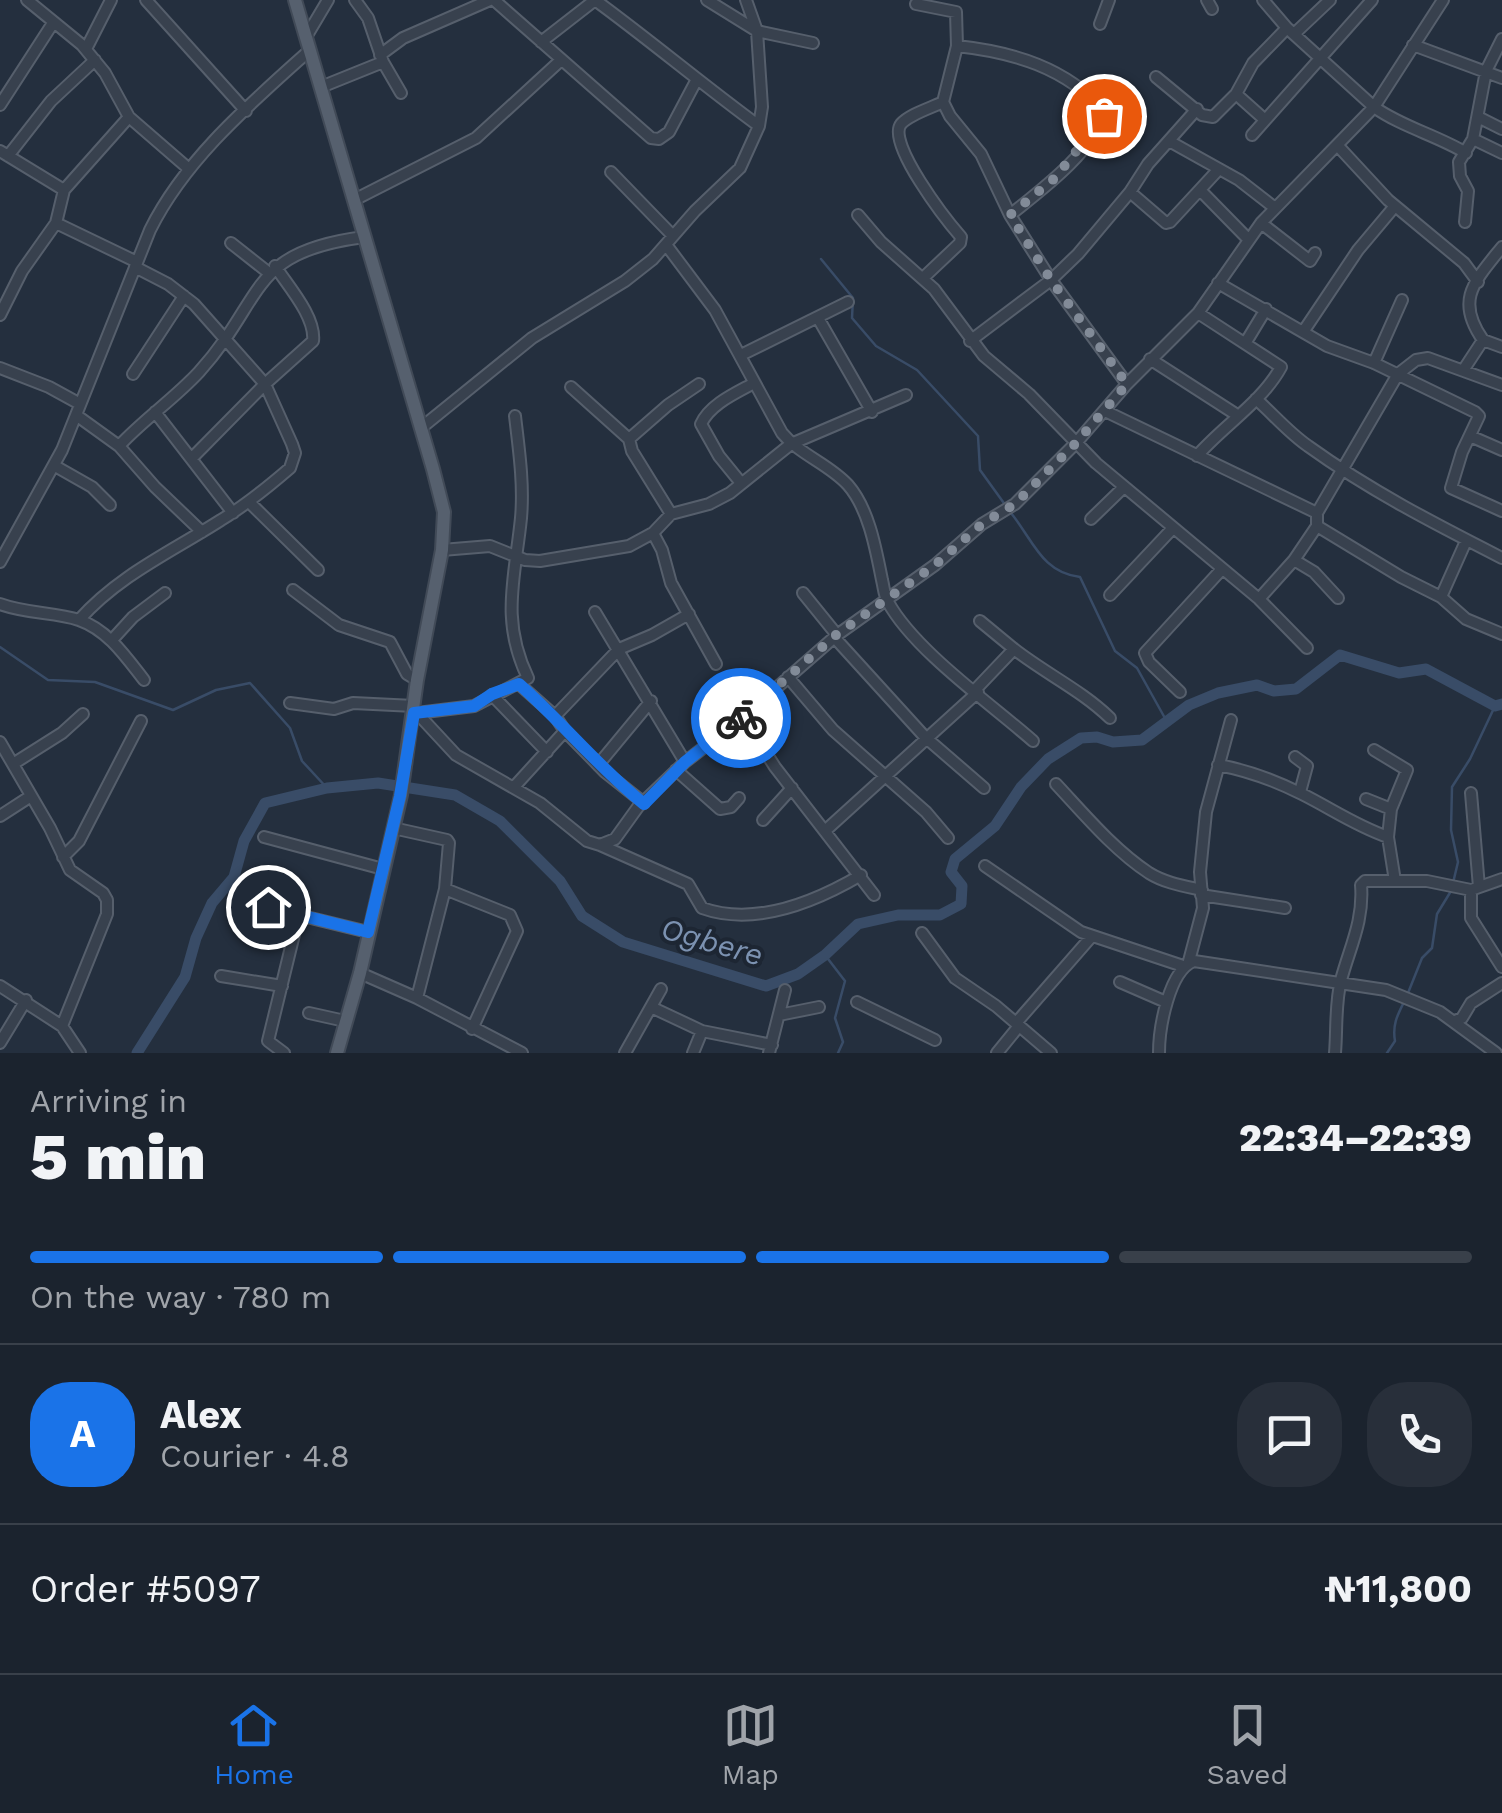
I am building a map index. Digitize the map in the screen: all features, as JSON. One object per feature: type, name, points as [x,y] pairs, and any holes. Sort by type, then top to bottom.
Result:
[{"type":"main road","points":[[296,0],[444,512],[442,550],[417,680],[406,768],[360,974],[337,1053]]},
{"type":"street","points":[[28,0],[86,49],[129,117],[188,170]]},
{"type":"street","points":[[86,49],[111,0]]},
{"type":"street","points":[[146,0],[246,111]]},
{"type":"street","points":[[0,562],[55,466],[165,202],[188,170],[308,43],[328,0]]},
{"type":"street","points":[[355,0],[368,18],[382,58],[401,92]]},
{"type":"street","points":[[320,87],[382,58],[403,38],[492,0],[604,93],[651,138],[660,139],[669,132],[696,82]]},
{"type":"street","points":[[541,42],[595,0],[696,82],[759,126]]},
{"type":"street","points":[[707,0],[757,31],[813,42]]},
{"type":"street","points":[[421,428],[532,338],[625,281],[670,241],[740,168],[759,126],[761,97],[757,31],[746,0]]},
{"type":"street","points":[[1100,24],[1109,0]]},
{"type":"street","points":[[1263,0],[1290,31],[1374,107],[1466,153]]},
{"type":"street","points":[[1156,77],[1202,115],[1213,117],[1236,94],[1246,72],[1330,0]]},
{"type":"street","points":[[1252,135],[1372,0]]},
{"type":"street","points":[[600,845],[615,839],[681,766],[836,636],[935,565],[982,524],[1015,504],[1076,443],[1150,359],[1198,313],[1261,223],[1374,107],[1443,0]]},
{"type":"street","points":[[916,4],[956,12],[957,46],[943,102],[981,154],[1010,215],[1051,280],[1127,384]]},
{"type":"street","points":[[0,105],[53,22]]},
{"type":"street","points":[[1466,222],[1468,191],[1460,176],[1459,162],[1472,139],[1486,71],[1502,39]]},
{"type":"street","points":[[1413,45],[1502,78]]},
{"type":"street","points":[[957,46],[994,50],[1013,59],[1034,61],[1068,82],[1104,112],[1101,123],[1062,171],[1010,215]]},
{"type":"street","points":[[64,190],[4,154],[94,60]]},
{"type":"street","points":[[354,200],[476,138],[560,60]]},
{"type":"street","points":[[1236,94],[1264,119]]},
{"type":"street","points":[[923,278],[962,237],[929,197],[899,145],[898,134],[904,121],[943,102]]},
{"type":"street","points":[[970,341],[1051,280],[1078,254],[1197,108]]},
{"type":"street","points":[[0,315],[22,271],[56,223],[64,190],[129,117]]},
{"type":"street","points":[[1478,117],[1502,130]]},
{"type":"street","points":[[1472,139],[1502,154]]},
{"type":"street","points":[[1169,140],[1220,169],[1275,208]]},
{"type":"street","points":[[1338,146],[1395,206],[1464,263],[1478,282]]},
{"type":"street","points":[[1130,192],[1166,223],[1220,169]]},
{"type":"street","points":[[610,172],[670,241],[791,444],[848,485],[869,530],[885,598],[930,651],[1033,740]]},
{"type":"street","points":[[1200,190],[1248,239]]},
{"type":"street","points":[[1304,332],[1358,250],[1395,206]]},
{"type":"street","points":[[858,216],[923,278],[970,341],[1076,443],[1259,599],[1307,648]]},
{"type":"street","points":[[56,223],[136,264],[184,296],[211,322],[264,384],[292,444],[294,461],[249,502],[123,579],[98,598],[80,620]]},
{"type":"street","points":[[1261,223],[1310,260],[1315,253]]},
{"type":"street","points":[[120,446],[200,371],[272,270],[312,246],[364,237]]},
{"type":"street","points":[[192,458],[264,384],[313,341],[314,334],[272,270],[231,243]]},
{"type":"street","points":[[1502,246],[1466,306],[1484,340],[1502,347]]},
{"type":"street","points":[[1218,284],[1350,356],[1374,363],[1475,412],[1479,416],[1451,488],[1502,511]]},
{"type":"street","points":[[133,374],[184,296]]},
{"type":"street","points":[[1374,363],[1402,300]]},
{"type":"street","points":[[741,355],[848,302]]},
{"type":"street","points":[[1246,342],[1266,309]]},
{"type":"street","points":[[1197,456],[1256,399],[1281,367],[1198,313]]},
{"type":"street","points":[[818,318],[872,412]]},
{"type":"street","points":[[1464,369],[1484,340]]},
{"type":"street","points":[[1259,599],[1294,560],[1398,374],[1425,357],[1502,384]]},
{"type":"street","points":[[1150,359],[1237,415]]},
{"type":"street","points":[[0,368],[49,387],[78,410],[120,446],[154,487],[202,532]]},
{"type":"street","points":[[740,483],[701,424],[706,414],[721,402],[754,382]]},
{"type":"street","points":[[629,439],[699,384]]},
{"type":"street","points":[[571,388],[629,439],[672,514]]},
{"type":"street","points":[[442,550],[490,546],[540,561],[629,546],[653,534],[672,514],[710,504],[791,444],[906,394]]},
{"type":"street","points":[[1256,399],[1304,444],[1343,470],[1405,510],[1502,558]]},
{"type":"street","points":[[1105,411],[1317,520],[1386,569],[1441,597],[1466,619],[1502,634]]},
{"type":"street","points":[[155,412],[232,513]]},
{"type":"street","points":[[290,703],[329,708],[353,704],[415,711],[474,706],[528,678],[518,657],[510,618],[514,554],[521,518],[522,474],[515,416]]},
{"type":"street","points":[[1470,436],[1502,450]]},
{"type":"street","points":[[55,466],[79,478],[110,505]]},
{"type":"street","points":[[1091,520],[1124,487]]},
{"type":"street","points":[[249,502],[318,570]]},
{"type":"street","points":[[1110,595],[1173,528]]},
{"type":"street","points":[[653,534],[671,583],[716,664]]},
{"type":"street","points":[[1441,597],[1466,541]]},
{"type":"street","points":[[1294,560],[1314,572],[1338,598]]},
{"type":"street","points":[[1180,692],[1149,662],[1145,653],[1222,569]]},
{"type":"street","points":[[293,590],[339,625],[390,642],[408,674],[417,680]]},
{"type":"street","points":[[112,640],[165,593]]},
{"type":"street","points":[[804,593],[836,636],[925,737],[984,788]]},
{"type":"street","points":[[0,604],[80,620],[112,640],[144,680]]},
{"type":"street","points":[[596,612],[651,701],[681,766],[720,808],[731,807],[739,798]]},
{"type":"street","points":[[555,716],[619,649],[689,614]]},
{"type":"street","points":[[980,621],[1040,670],[1085,695],[1110,718]]},
{"type":"street","points":[[826,830],[977,691],[1014,650]]},
{"type":"street","points":[[788,678],[833,730],[887,776],[948,838]]},
{"type":"street","points":[[519,684],[555,716],[564,731],[598,765],[644,804]]},
{"type":"street","points":[[492,694],[547,752]]},
{"type":"street","points":[[598,765],[651,701]]},
{"type":"street","points":[[415,711],[456,755],[540,803],[587,840],[688,884],[702,908],[726,914],[785,908],[829,894],[862,875]]},
{"type":"street","points":[[13,764],[62,733],[83,714]]},
{"type":"street","points":[[742,717],[762,750],[874,895]]},
{"type":"street","points":[[1160,1053],[1159,1030],[1166,1002],[1186,963],[1203,908],[1200,872],[1206,812],[1231,720]]},
{"type":"street","points":[[63,857],[79,840],[141,721]]},
{"type":"street","points":[[514,787],[564,731]]},
{"type":"street","points":[[0,742],[74,876],[102,893],[108,907],[62,1026]]},
{"type":"street","points":[[1374,750],[1407,770],[1392,809],[1388,837],[1395,881]]},
{"type":"street","points":[[1295,757],[1308,770],[1300,792]]},
{"type":"street","points":[[1218,765],[1300,792],[1347,822],[1388,837]]},
{"type":"street","points":[[1056,784],[1148,872],[1202,893],[1286,908]]},
{"type":"street","points":[[764,820],[792,788]]},
{"type":"street","points":[[1471,793],[1475,889],[1471,918],[1502,968]]},
{"type":"street","points":[[0,816],[31,796]]},
{"type":"street","points":[[1366,799],[1392,809]]},
{"type":"street","points":[[393,828],[449,842],[445,889],[416,998]]},
{"type":"street","points":[[264,837],[383,869]]},
{"type":"street","points":[[985,866],[1069,926],[1092,936],[1186,963],[1386,990],[1455,1022],[1496,1053]]},
{"type":"street","points":[[1335,1053],[1340,984],[1363,906],[1361,885],[1365,881],[1428,881],[1475,889],[1502,879]]},
{"type":"street","points":[[445,889],[510,915],[516,922],[517,931],[472,1028]]},
{"type":"street","points":[[237,900],[368,932]]},
{"type":"street","points":[[284,1053],[268,1040],[300,914]]},
{"type":"street","points":[[922,933],[955,978],[990,1001],[1051,1053]]},
{"type":"street","points":[[997,1053],[1092,936]]},
{"type":"street","points":[[360,974],[522,1053]]},
{"type":"street","points":[[221,976],[282,986]]},
{"type":"street","points":[[1120,982],[1166,1002]]},
{"type":"street","points":[[1455,1022],[1472,1003],[1502,983]]},
{"type":"street","points":[[0,986],[62,1026],[80,1053]]},
{"type":"street","points":[[625,1053],[661,989]]},
{"type":"street","points":[[651,1007],[702,1030],[770,1049],[785,990]]},
{"type":"street","points":[[0,1043],[26,1000]]},
{"type":"street","points":[[857,1002],[932,1038],[923,1053]]},
{"type":"street","points":[[779,1015],[819,1007]]},
{"type":"street","points":[[309,1013],[345,1021]]},
{"type":"street","points":[[693,1053],[702,1030]]},
{"type":"waterway","points":[[821,259],[853,298],[852,318],[876,346],[917,370],[978,436],[980,470],[1006,506]]},
{"type":"waterway","points":[[1011,513],[1047,562],[1080,577],[1115,651],[1137,668],[1166,720]]},
{"type":"waterway","points":[[0,647],[48,680],[95,682],[173,710],[216,690],[250,683],[290,728],[302,761],[327,788]]},
{"type":"waterway","name":"Ogbere","points":[[137,1053],[185,977],[196,938],[212,903],[234,877],[244,841],[265,803],[327,788],[378,783],[455,795],[500,821],[560,881],[582,916],[623,942],[766,986],[798,974],[858,924],[898,915],[940,915],[961,904],[962,886],[951,872],[955,859],[995,826],[1021,787],[1048,759],[1081,738],[1142,740],[1189,705],[1218,693],[1257,685],[1274,691],[1296,689],[1340,655],[1399,673],[1426,669],[1495,706],[1502,704]]},
{"type":"waterway","points":[[1453,883],[1458,862],[1451,830],[1452,787],[1495,706]]},
{"type":"waterway","points":[[1408,993],[1422,958],[1432,948],[1437,914],[1451,891]]},
{"type":"waterway","points":[[825,955],[845,981],[835,1018],[843,1042],[838,1053]]},
{"type":"waterway","points":[[1387,1053],[1395,1041],[1395,1024],[1405,1000]]},
{"type":"way so far","points":[[741,718],[836,635],[935,565],[982,524],[1015,504],[1127,384],[1051,280],[1010,215],[1070,163],[1104,116]]},
{"type":"route","points":[[268,907],[368,932],[406,768],[414,713],[478,705],[492,694],[519,684],[555,716],[564,731],[604,772],[644,804],[685,762],[741,718]]}]
